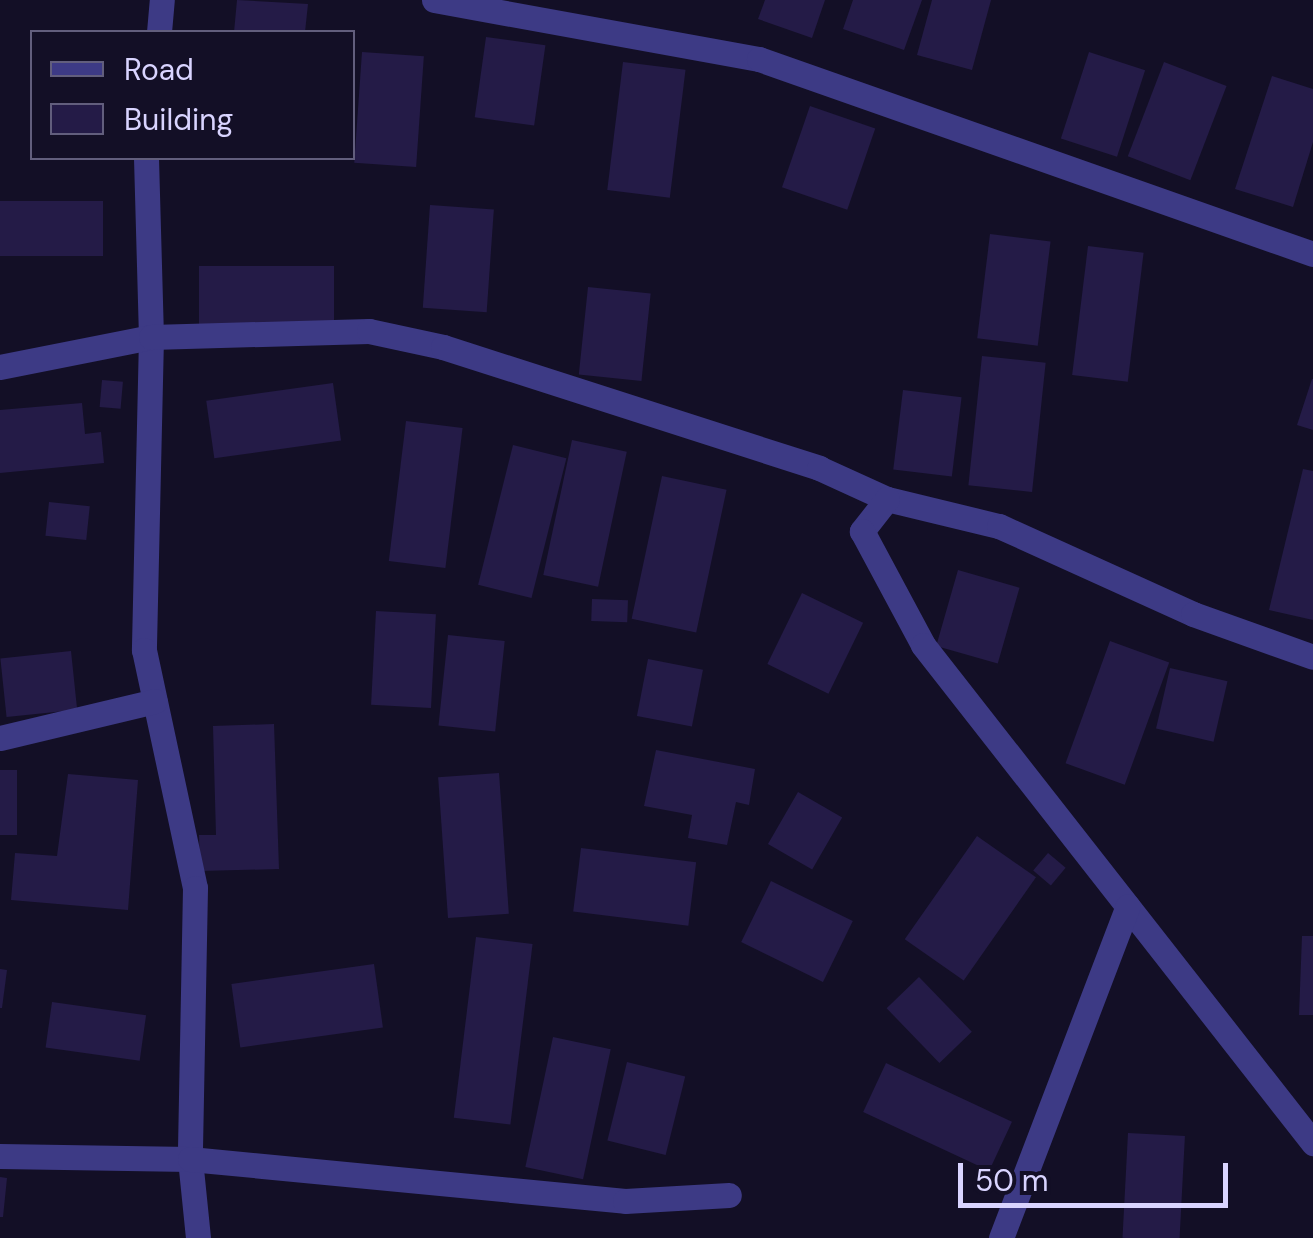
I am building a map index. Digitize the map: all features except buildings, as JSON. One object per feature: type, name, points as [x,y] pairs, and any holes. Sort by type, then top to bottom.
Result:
[{"type":"street","points":[[159,30],[162,0]]},
{"type":"street","points":[[434,0],[760,59],[1313,254]]},
{"type":"street","points":[[146,160],[150,337],[144,650],[196,888],[190,1159],[198,1238]]},
{"type":"street","points":[[0,367],[150,337],[369,331],[443,347],[819,468],[887,500],[1000,526],[1193,614],[1313,657]]},
{"type":"street","points":[[887,500],[862,532],[923,646],[1313,1143]]},
{"type":"street","points":[[0,738],[155,700]]},
{"type":"street","points":[[1001,1238],[1128,906]]},
{"type":"street","points":[[0,1156],[190,1159],[625,1201],[729,1195]]}]
